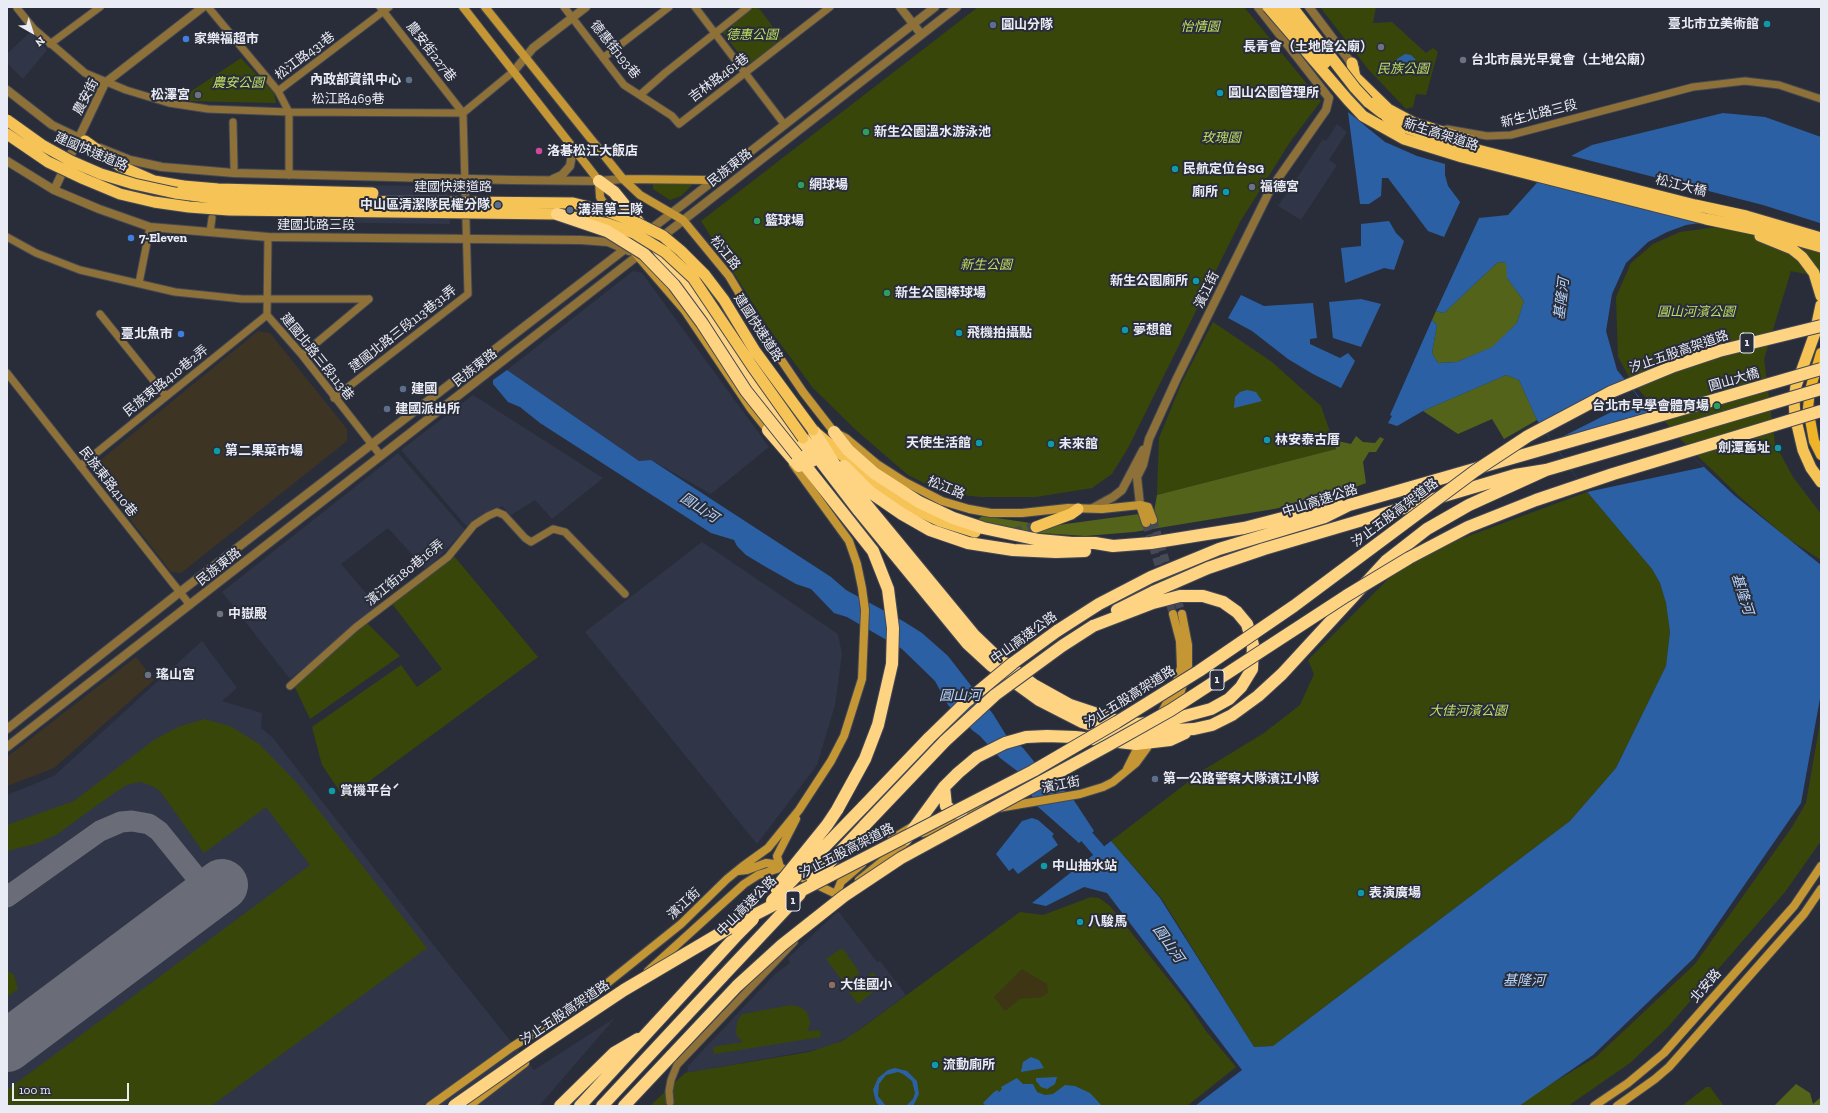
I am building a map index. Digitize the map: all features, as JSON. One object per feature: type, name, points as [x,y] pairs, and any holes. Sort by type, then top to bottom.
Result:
[{"type":"highway","points":[[1268,7],[1363,116],[1379,125]]},
{"type":"highway","name":"新生高架道路","points":[[1281,7],[1354,101],[1379,125],[1404,139],[1462,157],[1576,186]]},
{"type":"highway","name":"新生高架道路","points":[[1292,7],[1355,88],[1368,102],[1391,120],[1404,127],[1454,144],[1579,174]]},
{"type":"highway","points":[[1352,64],[1359,79],[1388,109],[1414,123],[1466,140],[1529,157],[1579,174]]},
{"type":"highway","name":"建國快速道路","points":[[7,120],[42,146],[71,161],[101,174],[134,184],[175,193],[229,200],[574,203],[592,207],[637,223],[663,236],[681,251],[705,275],[724,300],[755,351],[813,430],[873,481],[906,505],[940,521],[975,532]]},
{"type":"highway","name":"建國快速道路","points":[[7,134],[48,162],[120,194],[190,207],[229,210],[557,214],[608,224],[634,233],[665,252],[682,266],[703,291],[752,366],[803,438]]},
{"type":"highway","points":[[82,140],[120,166],[154,181],[183,186],[234,190],[491,196],[519,202]]},
{"type":"highway","name":"松江大橋","points":[[1579,174],[1695,205],[1776,224],[1821,238]]},
{"type":"highway","points":[[599,181],[614,192],[693,293],[764,400],[798,445],[859,511]]},
{"type":"highway","name":"松江大橋","points":[[1576,186],[1738,227]]},
{"type":"highway","points":[[557,214],[607,231],[644,254],[674,285],[702,322],[746,392],[873,551],[888,589],[893,628],[892,664],[878,725],[867,752],[850,789],[827,825],[738,934]]},
{"type":"highway","points":[[1738,227],[1774,234],[1821,247]]},
{"type":"highway","points":[[1738,227],[1798,253],[1814,273],[1821,296]]},
{"type":"highway","points":[[1821,305],[1820,323],[1796,386],[1794,400],[1795,416],[1803,450],[1811,468],[1821,482]]},
{"type":"highway","name":"汐止五股高架道路","points":[[454,1106],[624,990],[729,928],[1000,789],[1117,722],[1199,671],[1294,606],[1475,471],[1534,433],[1611,392],[1674,366],[1726,349],[1820,323]]},
{"type":"highway","name":"圓山大橋","points":[[1631,424],[1821,369]]},
{"type":"highway","name":"1","points":[[602,1106],[945,741],[995,695],[1062,646],[1115,611],[1153,592],[1208,568],[1264,549],[1515,475],[1546,470],[1821,389]]},
{"type":"highway","name":"1","points":[[624,1106],[737,986],[782,945],[844,896],[901,858],[1171,710],[1346,596],[1409,558],[1468,527],[1536,500],[1613,474],[1821,411]]},
{"type":"highway","name":"中山高速公路","points":[[580,1106],[738,934],[803,871],[929,738],[967,701],[1013,663],[1057,631],[1100,604],[1151,576],[1219,549],[1325,516],[1349,506],[1631,424]]},
{"type":"highway","points":[[768,430],[816,486],[851,523]]},
{"type":"highway","points":[[813,430],[838,470],[974,635],[998,658],[1034,685],[1070,705],[1115,720],[1138,724],[1170,720],[1211,709],[1228,698],[1240,687],[1252,669],[1253,644],[1247,624],[1237,612],[1223,602],[1203,596],[1180,596],[1153,603],[1093,626]]},
{"type":"highway","points":[[834,432],[848,450],[874,473],[905,495],[953,518],[983,528],[1040,540],[1072,543],[1095,543],[1114,546],[1151,543],[1244,528],[1325,507],[1349,506]]},
{"type":"highway","points":[[803,438],[859,511],[967,643],[992,666],[1025,692],[1082,722],[1119,733],[1194,729],[1212,725],[1232,715],[1258,696],[1282,674],[1386,562],[1426,529],[1469,505],[1546,470]]},
{"type":"highway","points":[[828,452],[870,492],[902,514],[930,530],[968,543],[1013,550],[1056,552],[1104,550],[1114,546]]},
{"type":"highway","points":[[1036,527],[1071,514],[1078,509]]},
{"type":"highway","points":[[903,843],[944,787],[965,766],[977,757],[1005,743],[1026,738],[1075,737],[1136,744],[1170,740],[1194,729]]},
{"type":"highway","points":[[944,787],[946,806],[954,812],[961,814]]},
{"type":"highway","points":[[560,1106],[614,1053],[646,1035]]},
{"type":"main road","points":[[463,7],[599,181],[600,197],[627,247],[638,256],[663,283],[685,311],[751,409],[768,430]]},
{"type":"main road","name":"松江路","points":[[485,7],[623,179],[640,195],[683,220],[729,276],[763,334],[834,432],[846,438],[877,464],[904,482],[942,501],[969,510],[991,513],[1022,513],[1068,508],[1102,509],[1140,505]]},
{"type":"main road","points":[[623,179],[713,180]]},
{"type":"main road","points":[[1821,353],[1810,390],[1808,408],[1814,441],[1821,455]]},
{"type":"main road","name":"濱江街","points":[[430,1105],[512,1047],[585,1001],[682,924],[727,879],[768,848],[799,810],[831,761],[844,736],[862,679],[865,610],[862,588],[849,541],[768,430]]},
{"type":"main road","points":[[1140,505],[1148,507],[1150,522]]},
{"type":"main road","points":[[1167,711],[1175,688],[1182,658],[1178,614]]},
{"type":"main road","name":"濱江街","points":[[836,894],[841,882],[850,874],[896,835],[916,824],[987,808],[1025,804],[1080,794],[1103,787],[1113,782],[1136,763],[1147,748]]},
{"type":"main road","name":"濱江街","points":[[1127,769],[1137,749]]},
{"type":"main road","name":"濱江街","points":[[836,894],[849,888],[903,843],[925,832],[972,818],[994,808]]},
{"type":"main road","points":[[780,868],[777,856],[799,810]]},
{"type":"main road","points":[[738,871],[747,870],[766,863],[774,864],[836,894]]},
{"type":"main road","name":"北安路","points":[[1594,1106],[1628,1083],[1664,1052],[1794,906],[1821,866]]},
{"type":"main road","name":"濱江街","points":[[469,1106],[648,972],[744,884],[758,875],[780,868]]},
{"type":"main road","name":"北安路","points":[[1617,1106],[1655,1079],[1669,1066],[1804,914],[1821,889]]},
{"type":"street","points":[[50,44],[100,7]]},
{"type":"street","name":"農安街","points":[[54,190],[82,140],[105,83],[203,7]]},
{"type":"street","name":"松江路431巷","points":[[208,7],[278,90],[384,8]]},
{"type":"street","name":"德惠街193巷","points":[[564,7],[624,85],[672,116],[679,124]]},
{"type":"street","points":[[466,239],[463,113],[514,71],[525,57],[586,7]]},
{"type":"street","points":[[603,58],[669,7]]},
{"type":"street","points":[[695,7],[784,124]]},
{"type":"street","points":[[640,95],[664,72],[748,7]]},
{"type":"street","name":"吉林路461巷","points":[[679,124],[830,7]]},
{"type":"street","points":[[900,7],[921,34]]},
{"type":"street","name":"民族東路","points":[[7,729],[180,592],[671,214],[935,7]]},
{"type":"street","name":"民族東路","points":[[7,746],[957,7]]},
{"type":"street","points":[[1258,7],[1329,98],[1359,79]]},
{"type":"street","points":[[1309,7],[1352,64]]},
{"type":"street","name":"松江路469巷","points":[[16,8],[34,30],[85,73],[105,83],[169,102],[208,109],[289,112],[463,113]]},
{"type":"street","name":"農安街227巷","points":[[384,8],[463,113]]},
{"type":"street","name":"新生北路三段","points":[[1359,79],[1384,100],[1408,116],[1444,128],[1476,134],[1499,136],[1524,132],[1693,87],[1745,81],[1779,85],[1821,99]]},
{"type":"street","points":[[7,90],[52,126],[130,160],[162,167],[234,173],[289,175],[599,181],[623,179]]},
{"type":"street","points":[[278,90],[289,112],[289,175]]},
{"type":"street","name":"濱江街","points":[[1140,505],[1138,477],[1143,465],[1149,439],[1177,378],[1267,196],[1326,110],[1329,98]]},
{"type":"street","points":[[233,122],[234,167]]},
{"type":"street","points":[[551,180],[562,175],[570,166],[573,148]]},
{"type":"street","name":"建國北路三段","points":[[7,161],[54,190],[76,200],[150,227],[268,237],[588,240],[608,242],[627,247]]},
{"type":"street","points":[[210,232],[212,218]]},
{"type":"street","points":[[139,282],[150,227]]},
{"type":"street","points":[[7,237],[36,253],[80,270],[139,282],[174,292],[242,299],[369,299],[302,355]]},
{"type":"street","name":"建國北路三段113巷","points":[[268,237],[267,315],[302,355],[334,398],[381,456]]},
{"type":"street","name":"建國北路三段113巷31弄","points":[[334,398],[468,294],[466,239]]},
{"type":"street","points":[[100,314],[166,396]]},
{"type":"street","name":"民族東路410巷2弄","points":[[80,466],[267,315]]},
{"type":"street","name":"民族東路410巷","points":[[7,373],[190,605]]},
{"type":"street","points":[[424,404],[433,415]]},
{"type":"street","name":"松江路","points":[[1093,508],[1122,490],[1149,439]]},
{"type":"street","name":"濱江街180巷16弄","points":[[290,686],[356,627],[448,557],[474,525],[497,512],[504,515],[524,538],[531,542],[553,529],[565,532],[624,594]]},
{"type":"street","points":[[670,1102],[668,1091],[677,1065],[818,917],[836,894]]},
{"type":"shaded area","points":[[30,32],[47,50],[23,79],[7,63],[7,54]]},
{"type":"shaded area","points":[[1337,124],[1347,132],[1329,160],[1337,165],[1301,220],[1278,206],[1323,139],[1326,141]]},
{"type":"shaded area","points":[[299,185],[448,186],[450,224],[287,222],[291,205],[302,203]]},
{"type":"shaded area","points":[[633,271],[642,273],[769,447],[711,494],[651,460],[639,461],[507,370]]},
{"type":"shaded area","points":[[258,331],[270,333],[347,429],[347,441],[181,573],[171,572],[96,475],[97,463]]},
{"type":"shaded area","points":[[473,395],[603,478],[552,519],[535,500],[511,515],[502,506],[467,527],[401,450]]},
{"type":"shaded area","points":[[398,453],[465,530],[426,570],[388,528],[341,564],[378,607],[290,679],[222,592]]},
{"type":"shaded area","points":[[702,542],[838,634],[842,654],[835,705],[817,765],[757,844],[585,632]]},
{"type":"shaded area","points":[[202,641],[237,688],[222,701],[262,713],[261,728],[273,738],[435,947],[534,1070],[615,1018],[539,1106],[7,1106],[7,795],[54,776]]},
{"type":"shaded area","points":[[136,657],[154,680],[54,768],[7,786],[7,757]]},
{"type":"shaded area","name":"大佳國小","points":[[838,911],[877,962],[880,961],[906,995],[849,1037],[825,1048],[687,1073],[688,1066],[775,974],[790,963],[788,958]]},
{"type":"green space","name":"德惠公園","points":[[754,7],[758,7],[782,39],[748,65],[722,32]]},
{"type":"green space","name":"新生公園","points":[[978,7],[1244,7],[1321,101],[1290,142],[1240,222],[1128,448],[1112,474],[1092,488],[1036,497],[980,497],[944,493],[908,475],[857,431],[813,388],[768,327],[701,221]]},
{"type":"green space","name":"民族公園","points":[[1320,7],[1376,7],[1373,23],[1392,22],[1426,53],[1433,48],[1438,52],[1426,95],[1416,94],[1413,107],[1406,109],[1368,69]]},
{"type":"green space","name":"農安公園","points":[[241,58],[274,93],[276,103],[188,101],[184,96]]},
{"type":"green space","points":[[653,182],[695,182],[681,196],[670,200],[653,189]]},
{"type":"green space","name":"圓山河濱公園","points":[[1769,220],[1821,234],[1821,277],[1791,271],[1764,359],[1775,444],[1793,477],[1821,514],[1821,560],[1787,538],[1739,496],[1674,433],[1632,382],[1618,357],[1616,297],[1631,263],[1653,244],[1680,232]]},
{"type":"green space","points":[[1498,262],[1507,263],[1507,278],[1524,301],[1517,323],[1493,347],[1457,362],[1438,363],[1432,353],[1437,325],[1432,320],[1436,311],[1444,313]]},
{"type":"green space","points":[[1213,322],[1272,362],[1321,406],[1336,449],[1157,495],[1159,438],[1182,382]]},
{"type":"green space","points":[[1506,375],[1519,380],[1537,420],[1504,439],[1492,419],[1458,434],[1423,411]]},
{"type":"green space","points":[[1356,436],[1363,442],[1375,443],[1380,437],[1384,439],[1376,452],[1369,452],[1363,462],[1366,483],[1335,495],[1274,509],[1134,532],[1085,536],[1026,532],[976,520],[983,516],[1051,526],[1154,512],[1157,495],[1336,449],[1333,440],[1351,444]]},
{"type":"green space","name":"大佳河濱公園","points":[[1587,492],[1652,569],[1660,583],[1666,603],[1670,632],[1666,666],[1616,768],[1570,821],[1273,1046],[1254,1047],[1162,899],[1111,841],[1205,769],[1264,733],[1300,705],[1314,674],[1308,660],[1392,575],[1439,547]]},
{"type":"green space","points":[[454,556],[538,657],[345,799],[322,765],[312,727],[401,665],[417,687],[442,669],[390,601]]},
{"type":"green space","points":[[365,621],[400,656],[310,719],[293,683]]},
{"type":"green space","points":[[1821,717],[1821,841],[1785,892],[1667,1028],[1630,1063],[1568,1106],[1514,1106],[1596,1057],[1695,964],[1792,827],[1806,803]]},
{"type":"green space","points":[[204,719],[230,726],[259,744],[297,783],[427,948],[211,1106],[7,1106],[7,1090],[310,865],[266,807],[204,853],[160,791],[152,786],[140,782],[127,785],[114,793],[56,835],[35,844],[7,851],[7,825],[74,801],[154,740],[178,727]]},
{"type":"green space","points":[[1091,897],[1099,898],[1110,906],[1188,1004],[1206,1031],[1236,1067],[1187,1106],[650,1106],[685,1073],[809,1052],[842,1041],[1020,912],[1043,915]]},
{"type":"green space","points":[[842,948],[860,973],[845,984],[826,959]]},
{"type":"green space","points":[[7,970],[14,975],[18,989],[7,997]]},
{"type":"green space","points":[[873,972],[882,985],[858,1004],[848,991]]},
{"type":"green space","points":[[791,1005],[800,1007],[807,1012],[810,1022],[808,1031],[820,1030],[821,1037],[714,1054],[713,1047],[743,1042],[737,1036],[736,1030],[738,1019],[743,1014]]},
{"type":"green space","points":[[1796,1084],[1810,1093],[1813,1104],[1821,1097],[1821,1106],[1774,1106]]},
{"type":"green space","points":[[1706,1087],[1710,1087],[1724,1106],[1682,1106]]},
{"type":"sand","points":[[1022,969],[1047,984],[1048,993],[1042,997],[1019,999],[1007,1010],[1004,1010],[994,997]]},
{"type":"water","points":[[1405,54],[1411,55],[1416,60],[1405,63],[1405,74],[1399,71],[1396,66],[1397,59]]},
{"type":"water","points":[[1348,112],[1385,142],[1417,156],[1445,164],[1445,175],[1448,186],[1460,202],[1444,237],[1428,231],[1388,178],[1382,178],[1381,196],[1369,204],[1360,204]]},
{"type":"water","name":"基隆河","points":[[1723,113],[1765,117],[1821,137],[1821,231],[1769,217],[1727,219],[1686,225],[1667,232],[1648,242],[1626,263],[1612,294],[1606,331],[1617,370],[1672,437],[1735,496],[1821,565],[1821,693],[1801,803],[1694,958],[1593,1055],[1519,1106],[1195,1106],[1242,1070],[1107,893],[1084,887],[1046,906],[1032,903],[1111,841],[1160,898],[1254,1047],[1273,1046],[1570,821],[1616,768],[1666,666],[1670,632],[1666,603],[1660,583],[1652,569],[1583,487],[1537,420],[1519,380],[1506,375],[1423,411],[1397,426],[1388,423],[1392,416],[1390,415],[1432,320],[1437,325],[1432,353],[1438,363],[1457,362],[1492,347],[1517,323],[1524,301],[1507,278],[1506,263],[1498,262],[1444,313],[1436,311],[1479,218],[1508,215],[1552,166],[1592,145]]},
{"type":"water","points":[[1389,221],[1396,233],[1404,241],[1394,270],[1384,268],[1345,283],[1341,248],[1361,246],[1361,224]]},
{"type":"water","points":[[1241,295],[1264,306],[1313,303],[1317,338],[1310,339],[1310,344],[1340,358],[1348,353],[1355,361],[1341,388],[1288,359],[1252,331],[1228,318]]},
{"type":"water","points":[[1361,299],[1381,304],[1361,347],[1333,338],[1329,302]]},
{"type":"water","name":"圓山河","points":[[507,370],[639,461],[651,460],[831,577],[846,590],[922,633],[948,656],[993,714],[1006,735],[1023,748],[1036,764],[1073,799],[1094,831],[1079,843],[1037,806],[1020,773],[1000,758],[948,705],[935,681],[902,649],[847,617],[834,613],[811,589],[796,584],[746,555],[737,546],[734,540],[711,533],[540,423],[520,407],[508,402],[493,384],[493,380]]},
{"type":"water","points":[[1247,390],[1256,392],[1262,401],[1234,408],[1235,397],[1240,392]]},
{"type":"water","points":[[1032,818],[1038,820],[1054,834],[1052,836],[1058,845],[1018,874],[1013,868],[1009,871],[996,854],[1022,821]]},
{"type":"water","points":[[1031,1057],[1039,1060],[1044,1068],[1021,1072],[1023,1062]]},
{"type":"water","points":[[895,1068],[907,1071],[917,1081],[919,1094],[913,1106],[906,1106],[913,1099],[915,1093],[912,1081],[898,1072],[886,1075],[879,1084],[878,1096],[886,1106],[879,1106],[876,1102],[873,1090],[878,1078],[888,1070]]},
{"type":"water","points":[[1057,1077],[1055,1084],[1047,1089],[1041,1087],[1036,1081],[1036,1078]]},
{"type":"water","points":[[1017,1078],[1023,1084],[1033,1084],[1037,1092],[1045,1095],[1053,1094],[1065,1085],[1075,1086],[1090,1093],[1102,1106],[986,1106],[983,1103],[997,1090],[999,1092],[1002,1089],[1001,1087]]},
{"type":"pier","points":[[1568,155],[1763,205],[1820,223],[1821,233],[1769,219],[1727,221],[1551,164]]},
{"type":"pier","points":[[1629,385],[1639,398],[1552,442],[1544,429]]},
{"type":"pier","points":[[1653,415],[1687,451],[1581,484],[1554,444]]},
{"type":"pier","points":[[1689,453],[1704,467],[1587,492],[1583,487]]},
{"type":"waterway","name":"圓山河","points":[[1075,823],[1111,865]]},
{"type":"taxiway","points":[[7,897],[100,831],[121,822],[132,821],[149,824],[159,831],[210,894]]},
{"type":"runway","points":[[7,1046],[222,885]]},
{"type":"tunnel","points":[[1153,520],[1182,614]]},
{"type":"tunnel","points":[[1146,523],[1173,614]]},
{"type":"tunnel","points":[[1012,534],[1036,527]]},
{"type":"place","name":"臺北市立美術館","points":[[1767,24]]},
{"type":"place","name":"圓山分隊","points":[[993,25]]},
{"type":"place","name":"家樂福超市","points":[[186,39]]},
{"type":"place","name":"長青會（土地陰公廟）","points":[[1381,47]]},
{"type":"place","name":"台北市晨光早覺會（土地公廟）","points":[[1463,60]]},
{"type":"place","name":"內政部資訊中心","points":[[409,80]]},
{"type":"place","name":"圓山公園管理所","points":[[1220,93]]},
{"type":"place","name":"松澤宮","points":[[198,95]]},
{"type":"place","name":"新生公園溫水游泳池","points":[[866,132]]},
{"type":"place","name":"洛碁松江大飯店","points":[[539,151]]},
{"type":"place","name":"民航定位台SG","points":[[1175,169]]},
{"type":"place","name":"網球場","points":[[801,185]]},
{"type":"place","name":"福德宮","points":[[1252,187]]},
{"type":"place","name":"廁所","points":[[1226,192]]},
{"type":"place","name":"中山區清潔隊民權分隊","points":[[498,205]]},
{"type":"place","name":"溝渠第二隊","points":[[570,210]]},
{"type":"place","name":"籃球場","points":[[757,221]]},
{"type":"place","name":"7-Eleven","points":[[131,238]]},
{"type":"place","name":"新生公園廁所","points":[[1196,281]]},
{"type":"place","name":"新生公園棒球場","points":[[887,293]]},
{"type":"place","name":"夢想館","points":[[1125,330]]},
{"type":"place","name":"飛機拍攝點","points":[[959,333]]},
{"type":"place","name":"臺北魚市","points":[[181,334]]},
{"type":"place","name":"建國","points":[[403,389]]},
{"type":"place","name":"台北市早學會體育場","points":[[1717,406]]},
{"type":"place","name":"建國派出所","points":[[387,409]]},
{"type":"place","name":"林安泰古厝","points":[[1267,440]]},
{"type":"place","name":"天使生活館","points":[[979,443]]},
{"type":"place","name":"未來館","points":[[1051,444]]},
{"type":"place","name":"劍潭舊址","points":[[1778,448]]},
{"type":"place","name":"第二果菜市場","points":[[217,451]]},
{"type":"place","name":"中嶽殿","points":[[220,614]]},
{"type":"place","name":"瑤山宮","points":[[148,675]]},
{"type":"place","name":"第一公路警察大隊濱江小隊","points":[[1155,779]]},
{"type":"place","name":"賞機平台ˊ","points":[[332,791]]},
{"type":"place","name":"中山抽水站","points":[[1044,866]]},
{"type":"place","name":"表演廣場","points":[[1361,893]]},
{"type":"place","name":"八駿馬","points":[[1080,922]]},
{"type":"place","name":"大佳國小","points":[[832,985]]},
{"type":"place","name":"流動廁所","points":[[935,1065]]},
{"type":"park label","name":"怡情園","points":[[1200,27]]},
{"type":"park label","name":"玫瑰園","points":[[1221,138]]}]
